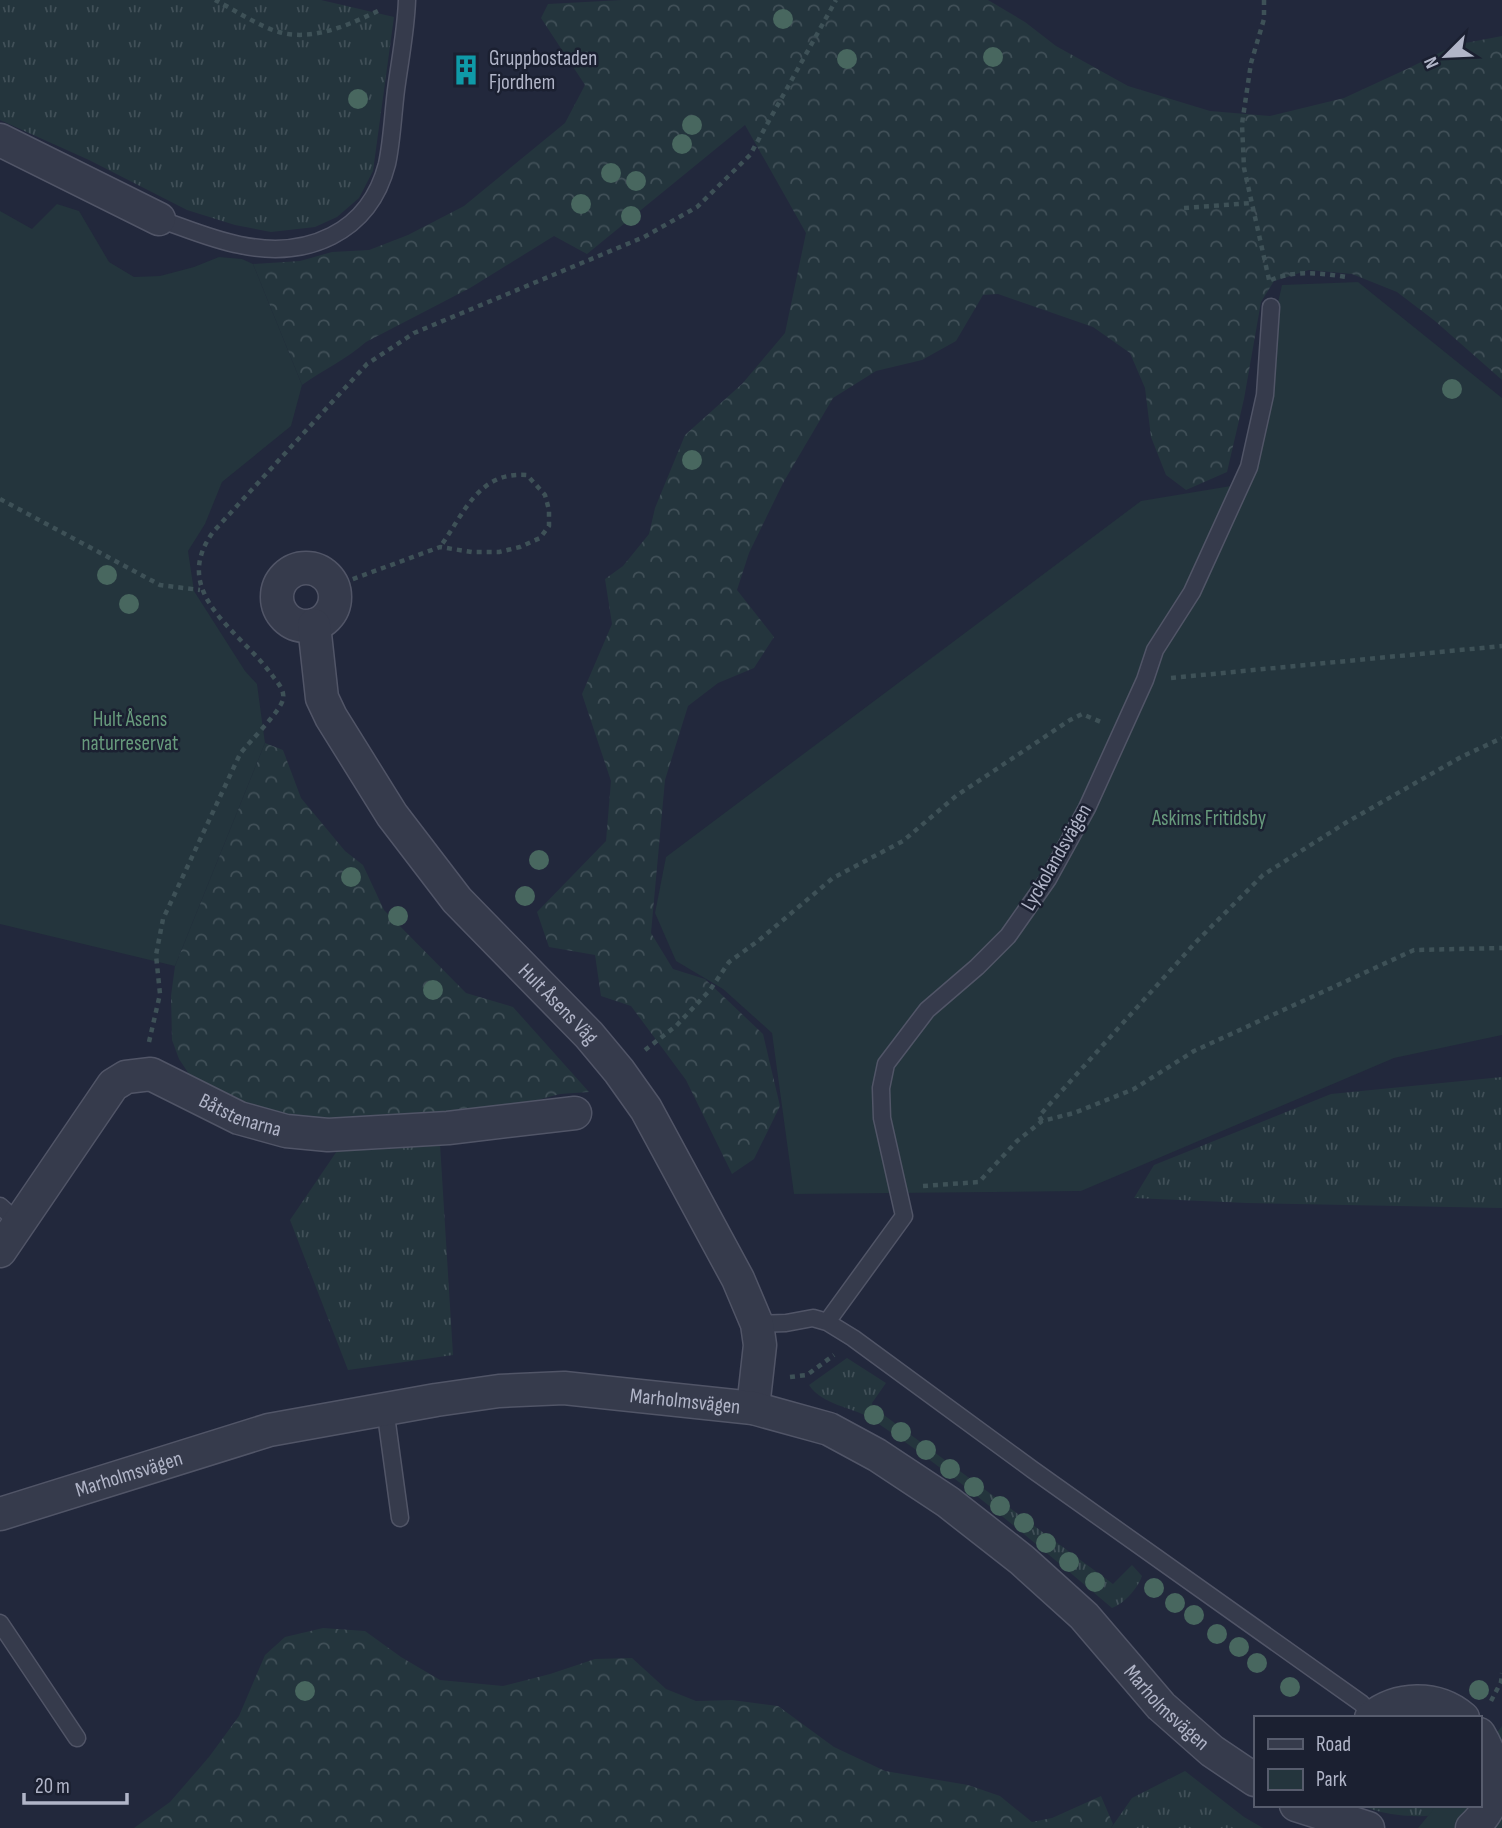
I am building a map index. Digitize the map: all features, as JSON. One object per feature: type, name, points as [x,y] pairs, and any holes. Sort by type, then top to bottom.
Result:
[{"type":"street","points":[[0,140],[159,219]]},
{"type":"street","points":[[312,568],[329,577],[334,586],[334,605],[330,614],[314,625],[296,624],[281,612],[278,603],[279,584],[293,570],[312,568]]},
{"type":"street","name":"Hult Åsens Väg","points":[[314,625],[322,698],[391,815],[457,900],[589,1035],[620,1071],[646,1110],[738,1279],[758,1324],[760,1345],[753,1408]]},
{"type":"street","points":[[0,1251],[10,1215],[113,1085],[126,1077],[141,1073]]},
{"type":"street","name":"Båtstenarna","points":[[141,1073],[161,1077],[239,1118],[286,1131],[328,1135],[448,1128],[575,1113]]},
{"type":"street","name":"Marholmsvägen","points":[[0,1514],[269,1430],[385,1408],[499,1391],[564,1388],[753,1408],[829,1429],[877,1455],[948,1502],[1022,1560],[1084,1616],[1161,1706],[1212,1751],[1254,1779]]},
{"type":"street","points":[[1374,1716],[1386,1708],[1410,1701],[1430,1702],[1461,1716]]},
{"type":"street","points":[[1472,1828],[1487,1816],[1495,1796],[1497,1775],[1481,1737]]},
{"type":"street","points":[[1302,1807],[1368,1828]]},
{"type":"lane","points":[[159,219],[241,245],[280,248],[323,242],[347,226],[362,212],[377,191],[387,164],[407,1]]},
{"type":"lane","name":"Lyckolandsvägen","points":[[827,1322],[904,1216],[882,1118],[881,1088],[886,1064],[927,1010],[1009,936],[1048,879],[1074,832],[1145,680],[1155,650],[1192,592],[1249,467],[1265,395],[1271,307]]},
{"type":"lane","points":[[758,1324],[813,1318],[827,1322],[898,1370],[1017,1459],[1361,1703],[1371,1716]]},
{"type":"lane","points":[[385,1408],[400,1518]]},
{"type":"lane","points":[[0,1623],[78,1738]]},
{"type":"path","points":[[215,0],[279,32],[303,34],[336,29],[396,3],[407,1]]},
{"type":"path","points":[[141,1073],[160,994],[156,955],[163,919],[240,754],[276,713],[283,699],[281,688],[269,671],[210,606],[200,590],[198,572],[202,547],[367,364],[414,333],[644,237],[697,207],[750,155],[836,0]]},
{"type":"path","points":[[1264,0],[1264,19],[1251,63],[1242,124],[1244,168],[1266,263]]},
{"type":"path","points":[[1184,208],[1252,203]]},
{"type":"path","points":[[1270,281],[1282,276],[1317,273],[1346,276]]},
{"type":"path","points":[[334,586],[440,547],[472,552],[499,552],[520,547],[540,538],[549,526],[545,495],[527,475],[514,474],[496,480],[480,489],[467,504],[459,521],[440,547]]},
{"type":"path","points":[[0,499],[160,585],[200,590]]},
{"type":"path","points":[[1145,680],[1502,646]]},
{"type":"path","points":[[620,1071],[676,1026],[710,990],[729,962],[833,878],[903,841],[956,796],[1070,720],[1082,714],[1120,734]]},
{"type":"path","points":[[1042,1121],[1039,1116],[1196,942],[1263,875],[1347,822],[1461,757],[1502,738]]},
{"type":"path","points":[[897,1187],[979,1182],[1017,1141],[1042,1121],[1074,1113],[1134,1089],[1194,1051],[1414,950],[1502,948]]},
{"type":"green space","points":[[0,0],[321,0],[394,17],[373,171],[359,198],[337,217],[315,227],[271,232],[235,225],[187,210],[89,160],[0,120]]},
{"type":"green space","points":[[622,0],[988,0],[1025,22],[1056,46],[1128,86],[1210,111],[1270,116],[1344,98],[1455,45],[1502,36],[1502,380],[1435,321],[1397,292],[1352,274],[1309,270],[1274,281],[1261,302],[1244,399],[1227,472],[1186,490],[1166,475],[1151,437],[1145,388],[1130,353],[1093,327],[998,294],[983,295],[956,341],[922,360],[876,371],[833,398],[783,483],[749,553],[737,590],[774,637],[754,668],[718,683],[688,706],[665,780],[651,933],[673,969],[705,979],[763,1034],[780,1106],[754,1159],[732,1174],[686,1080],[631,1006],[601,996],[595,955],[549,947],[537,912],[606,841],[611,781],[582,694],[612,624],[605,579],[623,566],[649,534],[655,508],[685,435],[742,384],[785,333],[806,233],[745,125],[587,254],[554,236],[470,288],[366,342],[302,385],[253,264],[300,261],[332,252],[369,250],[408,235],[464,206],[565,123],[585,85],[541,18],[548,4]]},
{"type":"green space","name":"Hult Åsens naturreservat","points":[[57,204],[79,211],[109,262],[134,277],[160,276],[219,257],[242,259],[253,264],[302,385],[291,426],[222,482],[205,524],[188,551],[194,591],[245,671],[257,684],[265,743],[175,966],[0,924],[0,211],[32,229]]},
{"type":"green space","name":"Askims Fritidsby","points":[[1358,282],[1502,398],[1502,1035],[1394,1058],[1081,1191],[794,1194],[772,1033],[723,989],[676,961],[655,913],[666,857],[1141,501],[1237,485],[1282,285]]},
{"type":"green space","points":[[265,743],[283,750],[301,798],[345,851],[363,865],[384,910],[466,993],[513,1007],[589,1092],[560,1094],[515,1106],[352,1122],[307,1122],[259,1111],[191,1077],[179,1059],[172,1040],[171,996],[175,966]]},
{"type":"green space","points":[[1502,1077],[1502,1208],[1134,1198],[1154,1165],[1331,1094]]},
{"type":"green space","points":[[440,1144],[453,1355],[348,1370],[290,1220],[339,1148]]},
{"type":"green space","points":[[847,1358],[886,1383],[872,1403],[873,1407],[1113,1584],[1132,1565],[1142,1576],[1134,1590],[1112,1608],[995,1510],[935,1464],[873,1420],[830,1402],[815,1392],[809,1385]]},
{"type":"green space","points":[[323,1628],[365,1631],[440,1680],[503,1686],[595,1659],[632,1658],[666,1689],[696,1701],[732,1700],[778,1706],[834,1747],[885,1771],[968,1785],[1000,1796],[1032,1822],[1052,1818],[1101,1796],[1113,1824],[1111,1828],[134,1828],[170,1802],[209,1757],[239,1716],[265,1655],[285,1637]]},
{"type":"green space","points":[[1502,1726],[1502,1828],[1418,1828],[1435,1807],[1481,1807],[1481,1752]]},
{"type":"green space","points":[[1185,1771],[1244,1817],[1263,1828],[1111,1828],[1132,1798]]},
{"type":"green space","points":[[1367,1807],[1451,1807],[1442,1813],[1422,1816],[1389,1814]]},
{"type":"place","name":"Gruppbostaden Fjordhem","points":[[466,70]]}]
